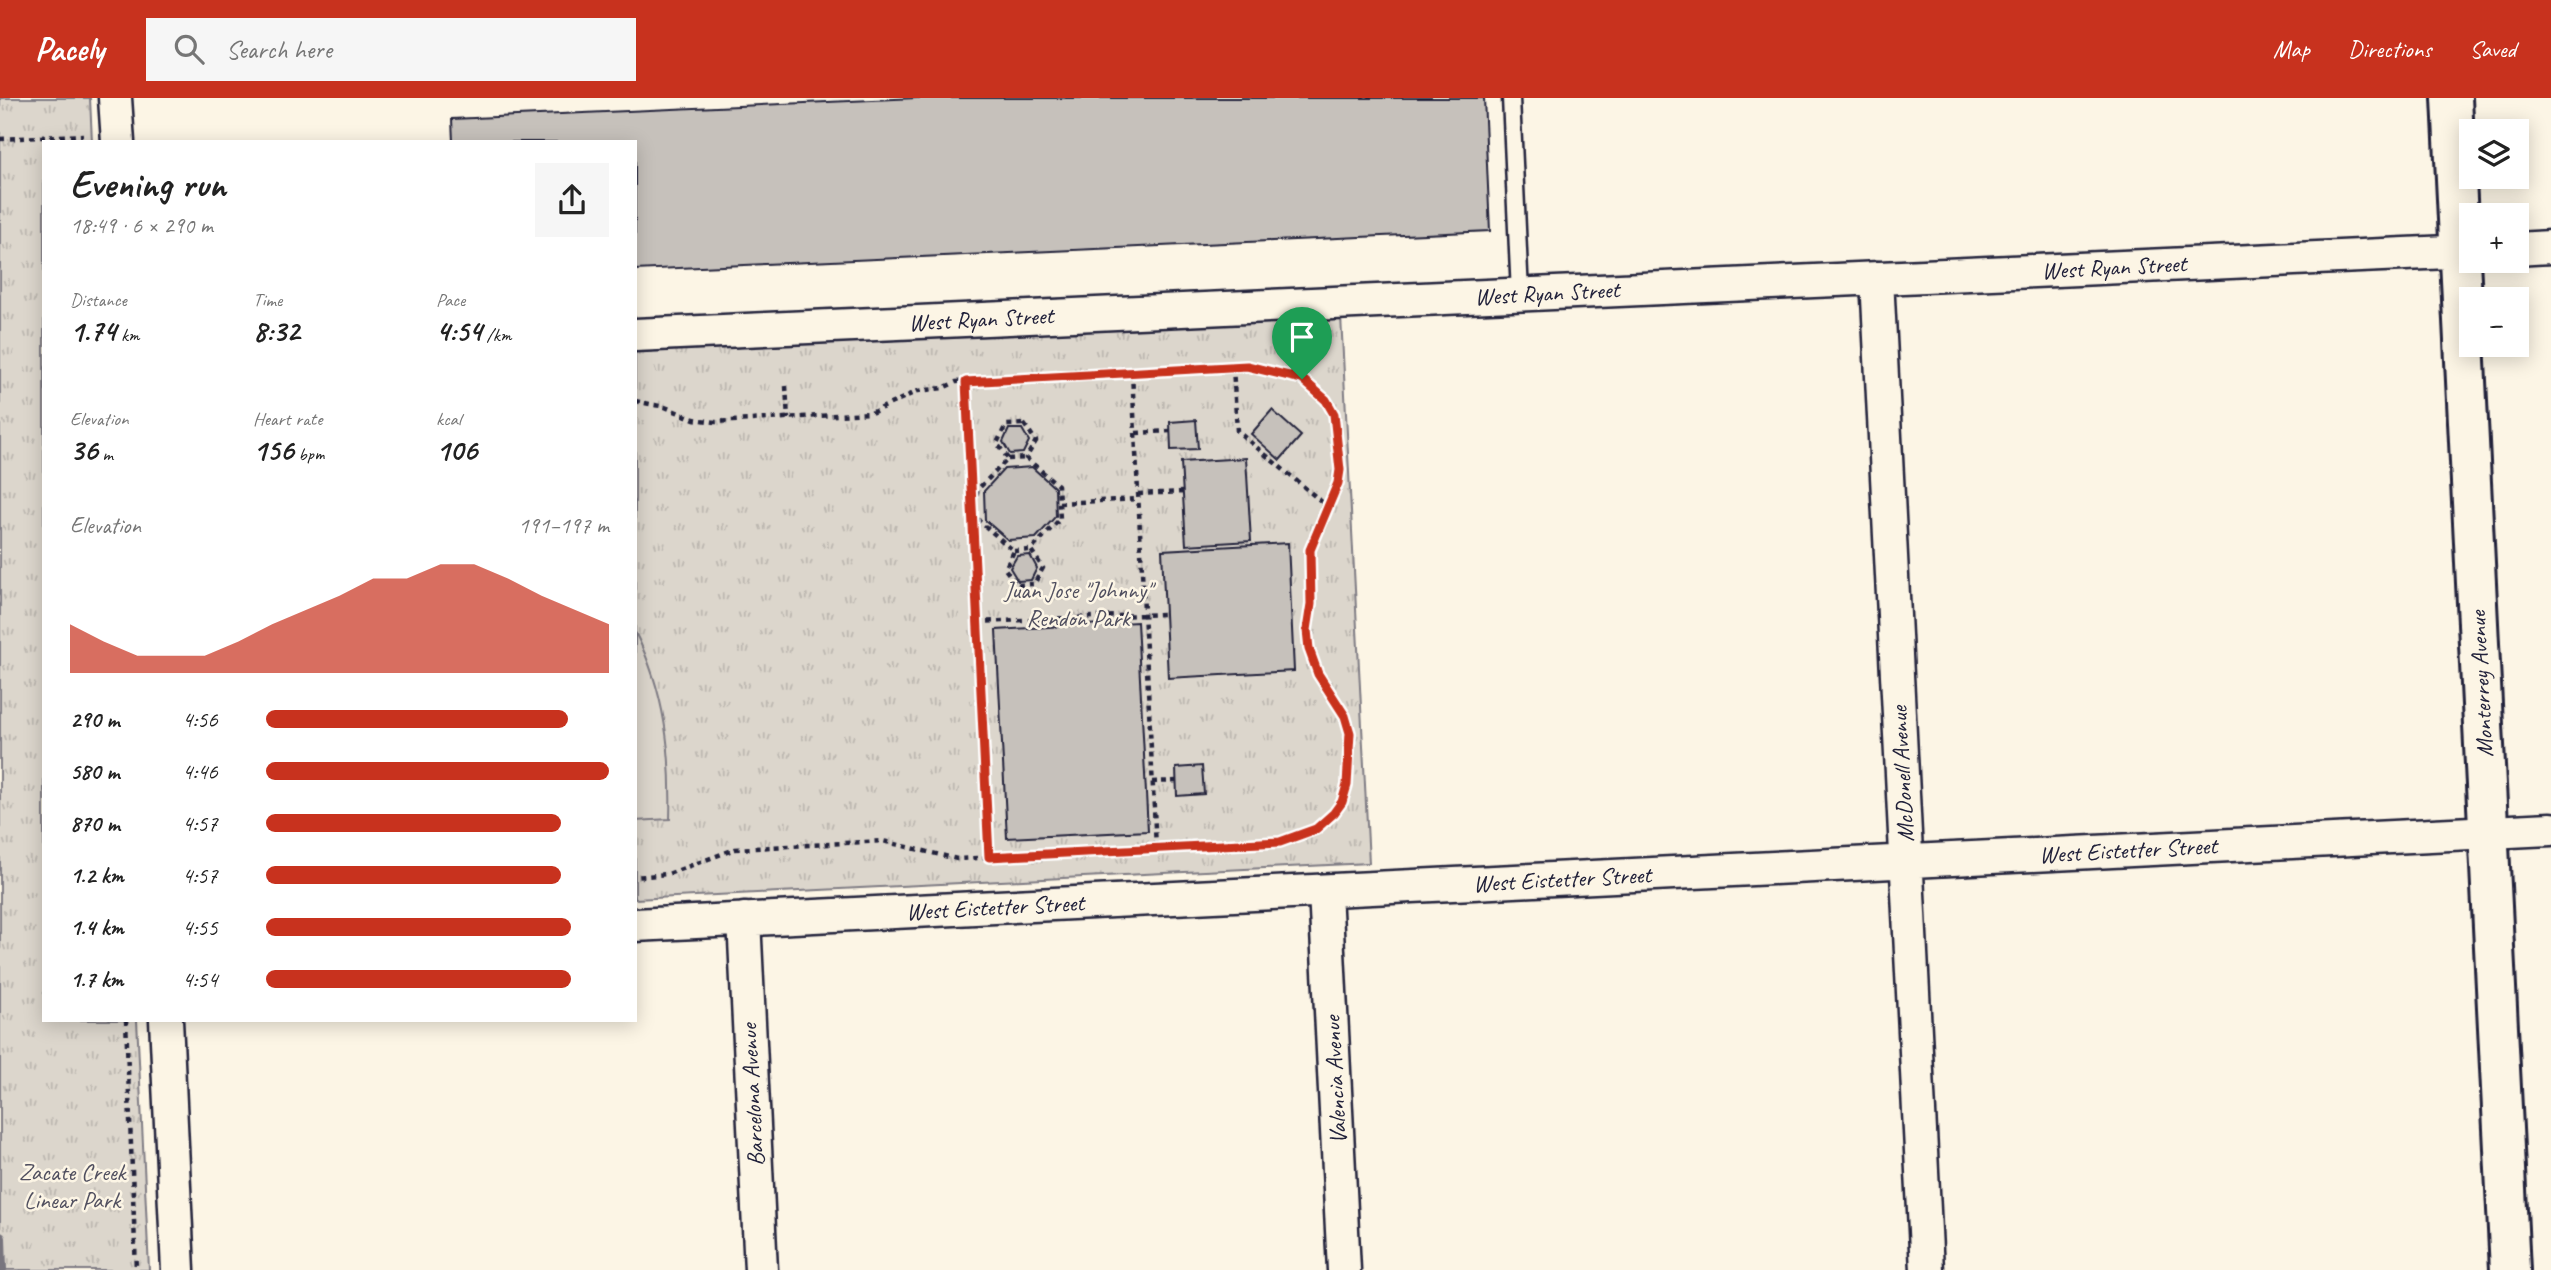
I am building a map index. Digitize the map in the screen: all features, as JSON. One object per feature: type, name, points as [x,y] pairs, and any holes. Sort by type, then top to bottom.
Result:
[{"type":"street","points":[[116,98],[118,140]]},
{"type":"street","name":"Monterrey Avenue","points":[[2452,98],[2461,203]]},
{"type":"street","points":[[2529,248],[2551,247]]},
{"type":"street","name":"West Ryan Street","points":[[637,335],[2459,251]]},
{"type":"street","name":"Monterrey Avenue","points":[[2466,273],[2488,832],[2510,1270]]},
{"type":"street","name":"McDonell Avenue","points":[[1877,278],[1927,1270]]},
{"type":"street","name":"West Eistetter Street","points":[[637,925],[2551,829]]},
{"type":"street","name":"Valencia Avenue","points":[[1325,891],[1344,1270]]},
{"type":"street","name":"Barcelona Avenue","points":[[744,919],[761,1270]]},
{"type":"street","points":[[166,1022],[178,1270]]},
{"type":"lane","points":[[1511,98],[1520,294]]},
{"type":"path","points":[[0,139],[86,135]]},
{"type":"path","points":[[637,401],[665,407],[705,422],[871,413],[918,391],[966,382],[1247,366],[1302,379],[1326,400],[1334,414],[1340,470],[1338,483],[1310,550],[1311,604],[1307,630],[1309,649],[1318,674],[1345,716],[1350,733],[1347,785],[1342,802],[1316,829],[1280,842],[947,858],[883,841],[735,849],[668,874],[637,877]]},
{"type":"path","points":[[1233,367],[1237,431],[1328,507]]},
{"type":"path","points":[[1132,373],[1156,848]]},
{"type":"path","points":[[966,382],[989,857]]},
{"type":"path","points":[[786,386],[788,419]]},
{"type":"path","points":[[1008,458],[998,443],[1006,425],[1015,424],[1024,424],[1036,441],[1026,458]]},
{"type":"path","points":[[1136,433],[1170,431]]},
{"type":"path","points":[[1008,458],[1026,458],[1058,485],[1060,519],[1031,550],[1014,551],[979,521],[972,506],[978,489],[1008,458]]},
{"type":"path","points":[[1059,503],[1183,492]]},
{"type":"path","points":[[1014,551],[1005,569],[1017,585],[1025,585],[1034,584],[1042,568],[1031,550]]},
{"type":"path","points":[[978,622],[1165,614]]},
{"type":"path","points":[[1152,782],[1177,781]]},
{"type":"path","points":[[126,1022],[136,1270]]},
{"type":"green space","name":"Zacate Creek Linear Park","points":[[0,98],[90,98],[92,140],[42,140],[42,1022],[137,1022],[149,1270],[0,1270]]},
{"type":"green space","name":"Juan Jose \"Johnny\" Rendon Park","points":[[1341,316],[1369,863],[637,899],[637,352]]},
{"type":"green space","points":[[637,636],[660,700],[668,747],[670,819],[637,821]]},
{"type":"building","points":[[917,98],[1484,98],[1490,231],[637,270],[637,140],[453,140],[452,119]]},
{"type":"building","points":[[1272,410],[1301,436],[1280,460],[1251,434]]},
{"type":"building","points":[[1196,420],[1198,449],[1171,450],[1170,422]]},
{"type":"building","points":[[1009,429],[1022,429],[1029,441],[1023,453],[1010,454],[1003,442]]},
{"type":"building","points":[[1246,458],[1251,541],[1186,545],[1181,462]]},
{"type":"building","points":[[1032,467],[1055,488],[1056,516],[1036,538],[1008,540],[985,520],[984,491],[1004,469]]},
{"type":"building","points":[[1288,543],[1294,671],[1168,678],[1162,550]]},
{"type":"building","points":[[1030,555],[1037,568],[1031,580],[1018,581],[1010,568],[1017,556]]},
{"type":"building","points":[[1137,622],[1148,831],[1007,838],[996,630]]},
{"type":"building","points":[[1202,766],[1204,794],[1177,796],[1176,768]]},
{"type":"waterway","points":[[0,1238],[1,1270]]},
{"type":"route","points":[[1247,366],[1302,379],[1326,400],[1334,414],[1338,433],[1338,483],[1308,561],[1311,604],[1307,630],[1312,660],[1345,716],[1350,733],[1347,785],[1342,802],[1316,829],[1280,842],[989,857],[966,382],[1247,366]]}]
